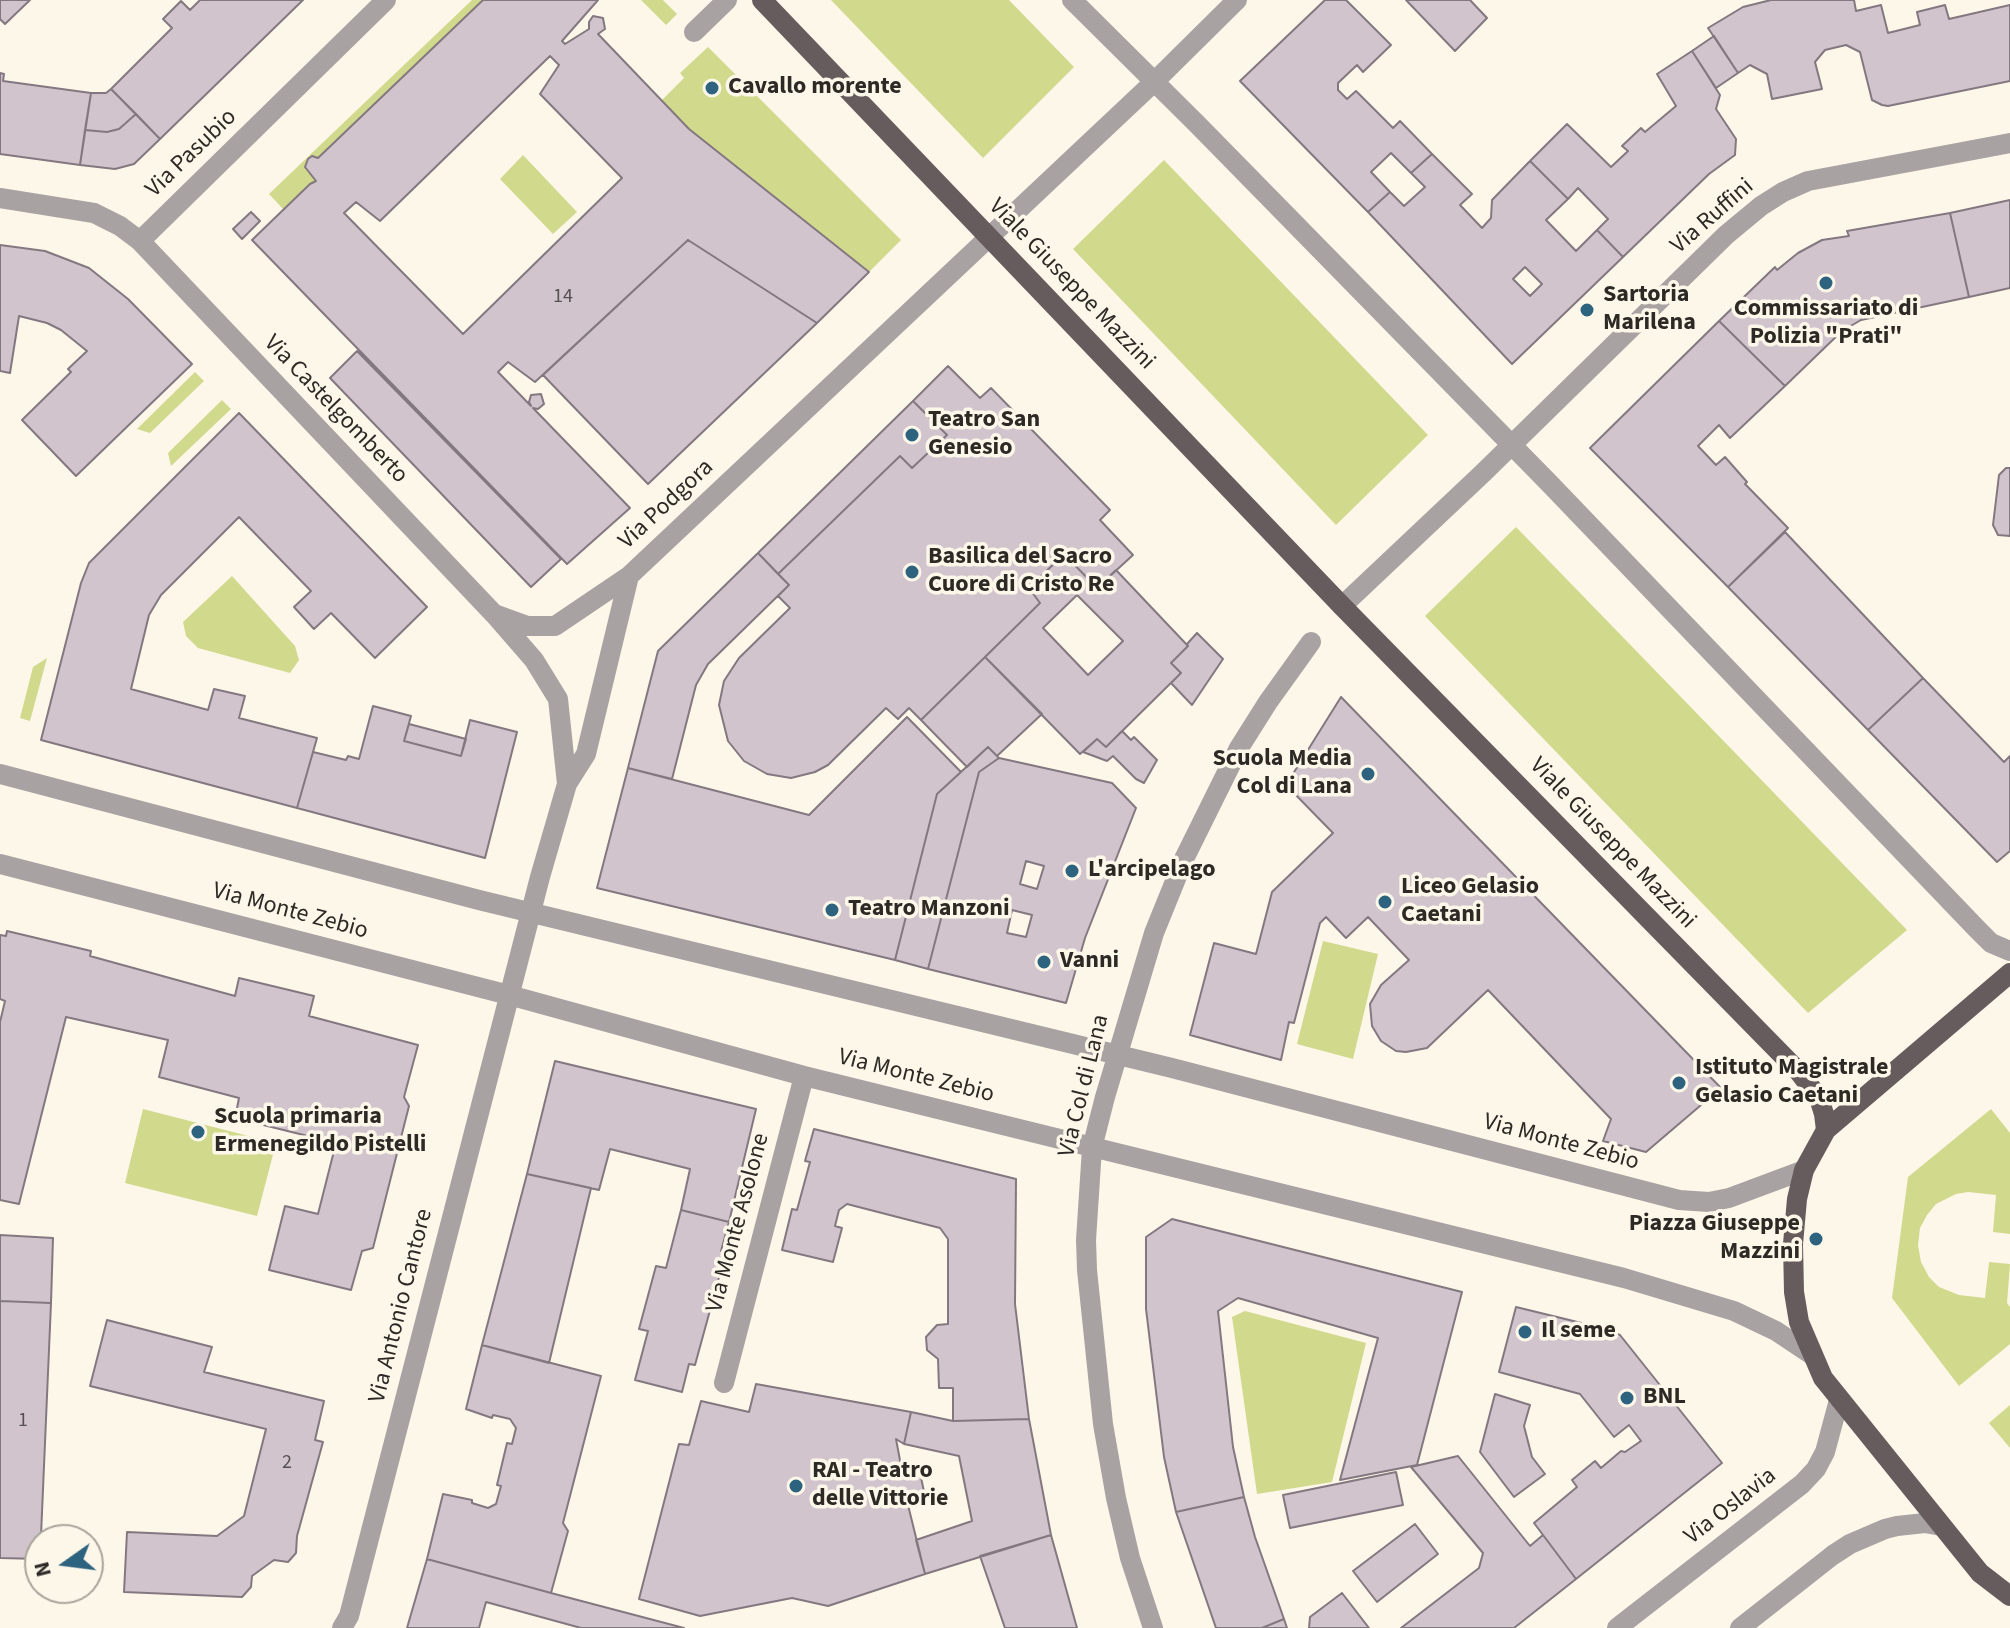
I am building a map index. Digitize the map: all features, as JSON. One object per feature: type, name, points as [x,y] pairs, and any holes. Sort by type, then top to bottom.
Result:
[{"type":"main road","name":"Viale Giuseppe Mazzini","points":[[762,0],[1342,606],[1799,1072],[1819,1098],[1826,1130]]},
{"type":"main road","points":[[2008,1598],[1980,1573],[1823,1378],[1799,1322],[1794,1292],[1795,1221],[1804,1170],[1826,1130],[2010,973]]},
{"type":"street","name":"Via Pasubio","points":[[140,241],[386,0]]},
{"type":"street","points":[[694,32],[727,0]]},
{"type":"street","points":[[1072,0],[1511,445],[1977,929],[1991,943],[2010,951]]},
{"type":"street","name":"Via Podgora","points":[[509,995],[567,784],[586,754],[629,576],[1154,82],[1237,0]]},
{"type":"street","name":"Via Ruffini","points":[[1511,445],[1735,227],[1783,192],[1808,181],[2010,143]]},
{"type":"street","points":[[0,198],[94,213],[120,226],[140,241]]},
{"type":"street","name":"Via Castelgomberto","points":[[140,241],[494,614],[544,672],[558,699],[567,784]]},
{"type":"street","points":[[1342,606],[1511,445]]},
{"type":"street","name":"Via Castelgomberto","points":[[494,614],[527,626],[555,626],[629,576]]},
{"type":"street","name":"Via Col di Lana","points":[[1153,1628],[1130,1558],[1103,1424],[1087,1270],[1092,1148],[1154,933],[1184,859],[1214,796],[1268,702],[1311,642]]},
{"type":"street","name":"Via Monte Zebio","points":[[0,774],[532,912],[1117,1054],[1679,1200],[1709,1202],[1729,1198],[1804,1170]]},
{"type":"street","name":"Via Monte Zebio","points":[[0,864],[509,995],[804,1076],[1688,1296],[1756,1321],[1812,1355]]},
{"type":"street","name":"Via Antonio Cantore","points":[[342,1628],[349,1616],[509,995]]},
{"type":"street","name":"Via Monte Asolone","points":[[724,1383],[804,1076]]},
{"type":"street","name":"Via Oslavia","points":[[1617,1628],[1802,1484],[1816,1469],[1825,1452],[1839,1400]]},
{"type":"street","points":[[1740,1628],[1850,1544],[1897,1526],[1925,1523],[1941,1526]]},
{"type":"green space","points":[[472,0],[483,0],[318,158],[312,156],[308,159],[305,167],[316,181],[283,209],[269,194]]},
{"type":"green space","points":[[641,0],[663,0],[677,14],[666,25]]},
{"type":"green space","points":[[831,0],[1009,0],[1074,67],[983,158]]},
{"type":"green space","points":[[708,47],[901,240],[869,272],[689,129],[662,100],[684,78],[680,73]]},
{"type":"green space","points":[[523,155],[577,212],[553,234],[500,179]]},
{"type":"green space","points":[[1164,160],[1428,435],[1336,525],[1073,249]]},
{"type":"green space","points":[[195,372],[204,381],[150,433],[137,429]]},
{"type":"green space","points":[[222,400],[231,409],[171,466],[168,453]]},
{"type":"green space","points":[[1516,527],[1907,930],[1808,1013],[1425,616]]},
{"type":"green space","points":[[232,576],[295,646],[299,660],[290,673],[198,648],[186,636],[183,622]]},
{"type":"green space","points":[[47,658],[30,721],[20,718],[33,667]]},
{"type":"green space","points":[[1323,941],[1378,954],[1353,1059],[1297,1044]]},
{"type":"green space","points":[[143,1109],[276,1143],[257,1216],[125,1183]]},
{"type":"green space","points":[[1991,1109],[2010,1133],[2010,1234],[1993,1232],[1996,1195],[1968,1192],[1936,1204],[1920,1228],[1918,1245],[1921,1262],[1929,1277],[1939,1287],[1959,1295],[1985,1298],[1989,1262],[2010,1264],[2007,1303],[2010,1307],[2010,1344],[1959,1386],[1892,1298],[1908,1177]]},
{"type":"green space","points":[[1245,1311],[1366,1343],[1332,1482],[1257,1494],[1232,1317]]},
{"type":"green space","points":[[2010,1405],[2010,1448],[1989,1423]]},
{"type":"building","points":[[0,0],[30,0],[5,24],[0,19]]},
{"type":"building","points":[[200,0],[303,0],[160,139],[111,89],[172,28],[163,19],[181,1],[190,10]]},
{"type":"building","points":[[483,0],[598,0],[562,41],[565,44],[589,29],[593,16],[603,18],[605,29],[598,34],[689,129],[869,272],[817,323],[688,240],[535,382],[508,362],[498,372],[531,406],[531,395],[541,394],[544,404],[538,409],[533,408],[630,508],[567,564],[252,240],[316,181],[305,167],[312,156],[318,158]],"holes":[[[550,56],[559,65],[540,94],[622,178],[463,334],[344,213],[356,202],[380,221]]]},
{"type":"building","points":[[1325,0],[1346,0],[1391,45],[1363,72],[1357,65],[1338,83],[1338,90],[1347,99],[1356,91],[1393,128],[1400,121],[1432,154],[1411,173],[1391,153],[1371,172],[1390,192],[1368,212],[1240,81]]},
{"type":"building","points":[[1406,0],[1470,0],[1487,18],[1455,51]]},
{"type":"building","points":[[1771,0],[1854,0],[1856,11],[1881,5],[1888,33],[1920,25],[1917,12],[1945,5],[1949,19],[2010,5],[2010,81],[1882,105],[1872,100],[1860,52],[1846,45],[1825,50],[1815,62],[1822,89],[1772,99],[1767,74],[1750,65],[1738,73],[1708,28],[1743,7]]},
{"type":"building","points":[[1714,36],[1738,73],[1716,88],[1692,51]]},
{"type":"building","points":[[1692,51],[1720,95],[1716,109],[1736,139],[1735,155],[1709,174],[1623,257],[1597,230],[1608,219],[1578,188],[1568,199],[1530,161],[1567,124],[1611,167],[1628,151],[1622,146],[1641,128],[1645,132],[1676,106],[1657,74]]},
{"type":"building","points":[[0,73],[4,74],[3,81],[91,93],[80,165],[0,154]]},
{"type":"building","points":[[111,89],[136,114],[119,129],[107,132],[85,130],[91,93],[106,93]]},
{"type":"building","points":[[136,114],[160,139],[134,164],[115,169],[80,165],[85,130],[107,132],[119,129]]},
{"type":"building","points":[[1432,154],[1472,194],[1460,205],[1482,228],[1491,218],[1492,200],[1530,161],[1568,199],[1546,220],[1576,251],[1597,230],[1623,257],[1512,364],[1368,212],[1390,192],[1404,206],[1425,187],[1411,173]],"holes":[[[1525,267],[1542,284],[1530,296],[1513,279]]]},
{"type":"building","points":[[2010,200],[2010,288],[1969,297],[1950,213]]},
{"type":"building","points":[[251,212],[260,221],[242,239],[233,229]]},
{"type":"building","points":[[1950,213],[1969,297],[1861,320],[1842,331],[1785,386],[1719,321],[1775,267],[1777,270],[1798,253],[1822,240],[1849,236],[1847,231]]},
{"type":"building","points":[[688,240],[817,323],[648,484],[543,375]]},
{"type":"building","points":[[0,245],[45,251],[89,268],[128,299],[192,364],[76,476],[22,420],[71,372],[68,369],[87,351],[61,330],[19,316],[10,373],[0,371]]},
{"type":"building","points":[[1719,321],[1785,386],[1730,438],[1719,425],[1698,446],[1716,465],[1725,457],[1747,482],[1745,484],[1788,528],[1728,587],[1590,448]]},
{"type":"building","points":[[357,351],[561,559],[531,587],[330,378]]},
{"type":"building","name":"Basilica del Sacro Cuore di Cristo Re","points":[[948,366],[980,398],[991,388],[1110,510],[1100,520],[1133,555],[1097,588],[1064,554],[1029,588],[1040,603],[921,720],[909,708],[898,719],[886,708],[828,765],[791,778],[767,774],[744,761],[728,741],[719,705],[724,681],[739,658],[790,608],[778,596],[789,585],[778,574],[900,456],[912,468],[947,435],[913,401]]},
{"type":"building","points":[[913,401],[947,435],[912,468],[900,456],[778,574],[758,553]]},
{"type":"building","points":[[239,413],[427,607],[375,658],[331,613],[314,629],[294,607],[311,591],[239,517],[161,595],[149,615],[131,689],[208,710],[214,689],[245,696],[239,718],[317,738],[297,808],[41,740],[81,583],[89,563]]},
{"type":"building","points":[[2010,468],[2010,536],[1998,535],[1993,525],[1999,475]]},
{"type":"building","points":[[1785,532],[1923,678],[1868,730],[1728,587]]},
{"type":"building","points":[[758,553],[789,585],[708,664],[696,685],[672,779],[628,768],[658,651]]},
{"type":"building","points":[[1064,554],[1097,588],[1116,570],[1188,646],[1171,663],[1181,673],[1106,747],[1097,739],[1080,754],[985,657],[1040,603],[1029,588]],"holes":[[[1077,595],[1123,641],[1088,675],[1043,628]]]},
{"type":"building","points":[[1197,633],[1223,659],[1192,705],[1171,683],[1181,673],[1171,663]]},
{"type":"building","points":[[985,657],[1042,714],[997,756],[988,747],[967,767],[921,720]]},
{"type":"building","points":[[1923,678],[2004,762],[2010,756],[2010,851],[1997,862],[1868,730]]},
{"type":"building","name":"Liceo Gelasio Caetani","points":[[1341,697],[1721,1088],[1646,1152],[1603,1141],[1611,1119],[1488,990],[1427,1048],[1396,1051],[1381,1041],[1372,1026],[1370,1004],[1381,985],[1409,960],[1368,917],[1346,938],[1326,917],[1320,923],[1294,1023],[1289,1022],[1281,1060],[1190,1035],[1214,943],[1256,954],[1272,892],[1333,833],[1286,785]]},
{"type":"building","points":[[373,706],[411,716],[404,741],[461,756],[470,720],[517,732],[485,858],[297,808],[313,752],[346,760],[348,756],[359,759]]},
{"type":"building","points":[[907,717],[961,772],[937,794],[895,960],[597,888],[628,768],[809,815]]},
{"type":"building","points":[[409,724],[466,739],[461,756],[404,741]]},
{"type":"building","points":[[1122,731],[1131,740],[1134,737],[1157,760],[1144,783],[1113,756],[1107,761],[1083,752],[1097,739],[1106,747]]},
{"type":"building","points":[[988,747],[999,758],[979,772],[928,969],[895,960],[937,794]]},
{"type":"building","points":[[999,758],[1112,783],[1136,808],[1085,938],[1066,1003],[928,969],[979,772]],"holes":[[[1026,861],[1044,866],[1037,889],[1020,884]],[[1012,910],[1032,915],[1026,937],[1007,933]]]},
{"type":"building","points":[[7,931],[91,951],[90,956],[235,996],[239,978],[314,996],[309,1016],[418,1045],[404,1097],[409,1106],[373,1248],[362,1251],[351,1290],[269,1270],[285,1206],[318,1214],[336,1143],[235,1118],[239,1098],[159,1077],[168,1040],[66,1017],[19,1204],[0,1200],[0,1022],[5,1001],[0,999],[0,935],[6,936]]},
{"type":"building","points":[[555,1061],[756,1109],[729,1222],[681,1210],[690,1169],[610,1149],[599,1190],[527,1174]]},
{"type":"building","points":[[814,1129],[1016,1179],[1015,1304],[1029,1419],[953,1421],[953,1388],[939,1388],[938,1359],[927,1350],[926,1337],[937,1325],[948,1324],[948,1239],[940,1228],[847,1204],[839,1210],[835,1226],[842,1228],[833,1262],[782,1250],[792,1209],[797,1210],[810,1162],[805,1161]]},
{"type":"building","points":[[527,1174],[591,1188],[549,1363],[482,1345]]},
{"type":"building","points":[[681,1210],[729,1222],[721,1251],[726,1252],[695,1365],[689,1364],[682,1392],[635,1380],[648,1331],[639,1329],[656,1266],[666,1268]]},
{"type":"building","points":[[1172,1219],[1462,1292],[1417,1465],[1340,1480],[1378,1338],[1238,1298],[1218,1311],[1233,1447],[1244,1497],[1176,1512],[1164,1457],[1146,1309],[1146,1237]]},
{"type":"building","points":[[0,1235],[53,1238],[51,1303],[0,1301]]},
{"type":"building","points":[[0,1301],[51,1303],[42,1524],[24,1524],[24,1559],[0,1558]]},
{"type":"building","points":[[1516,1307],[1620,1335],[1722,1463],[1576,1579],[1534,1523],[1577,1487],[1572,1480],[1595,1461],[1601,1468],[1621,1451],[1625,1452],[1641,1441],[1629,1425],[1614,1437],[1580,1394],[1499,1372]]},
{"type":"building","points":[[107,1320],[212,1347],[204,1372],[324,1401],[315,1440],[323,1442],[297,1536],[296,1553],[288,1562],[274,1560],[252,1576],[251,1587],[242,1597],[124,1592],[127,1532],[217,1536],[244,1516],[266,1429],[90,1386]]},
{"type":"building","points":[[482,1345],[601,1376],[563,1523],[568,1531],[551,1593],[427,1559],[443,1494],[472,1500],[472,1503],[488,1508],[496,1504],[507,1443],[512,1444],[516,1428],[510,1419],[493,1415],[492,1418],[466,1409]]},
{"type":"building","name":"RAI - Teatro delle Vittorie","points":[[756,1384],[911,1412],[904,1444],[896,1439],[902,1471],[919,1468],[926,1501],[908,1505],[925,1574],[828,1606],[792,1598],[700,1616],[639,1599],[679,1444],[689,1445],[701,1401],[749,1412]]},
{"type":"building","points":[[1495,1394],[1530,1405],[1524,1426],[1532,1457],[1545,1474],[1514,1497],[1480,1452]]},
{"type":"building","points":[[911,1412],[953,1421],[1029,1419],[1051,1535],[925,1574],[916,1540],[972,1521],[959,1456],[904,1444]]},
{"type":"building","points":[[1458,1456],[1530,1546],[1543,1535],[1576,1579],[1514,1628],[1401,1628],[1479,1568],[1483,1553],[1411,1467]]},
{"type":"building","points":[[1396,1472],[1403,1505],[1290,1528],[1283,1495]]},
{"type":"building","points":[[1244,1497],[1284,1619],[1262,1628],[1216,1628],[1176,1512]]},
{"type":"building","points":[[1415,1524],[1438,1554],[1377,1602],[1353,1571]]},
{"type":"building","points":[[1051,1535],[1077,1628],[1005,1628],[980,1556]]},
{"type":"building","points":[[427,1559],[684,1628],[581,1628],[486,1602],[479,1628],[407,1628]]},
{"type":"building","points":[[1342,1593],[1369,1628],[1309,1628],[1310,1617]]},
{"type":"building","points":[[1284,1619],[1287,1628],[1262,1628]]},
{"type":"place","name":"Cavallo morente","points":[[712,88]]},
{"type":"place","name":"Commissariato di Polizia \"Prati\"","points":[[1826,283]]},
{"type":"place","name":"Sartoria Marilena","points":[[1587,310]]},
{"type":"place","name":"Teatro San Genesio","points":[[912,435]]},
{"type":"place","name":"Basilica del Sacro Cuore di Cristo Re","points":[[912,572]]},
{"type":"place","name":"Scuola Media Col di Lana","points":[[1368,774]]},
{"type":"place","name":"L'arcipelago","points":[[1072,871]]},
{"type":"place","name":"Liceo Gelasio Caetani","points":[[1385,902]]},
{"type":"place","name":"Teatro Manzoni","points":[[832,910]]},
{"type":"place","name":"Vanni","points":[[1044,962]]},
{"type":"place","name":"Istituto Magistrale Gelasio Caetani","points":[[1679,1083]]},
{"type":"place","name":"Scuola primaria Ermenegildo Pistelli","points":[[198,1132]]},
{"type":"place","name":"Piazza Giuseppe Mazzini","points":[[1816,1239]]},
{"type":"place","name":"Il seme","points":[[1525,1332]]},
{"type":"place","name":"BNL","points":[[1627,1398]]},
{"type":"place","name":"RAI - Teatro delle Vittorie","points":[[796,1486]]}]
